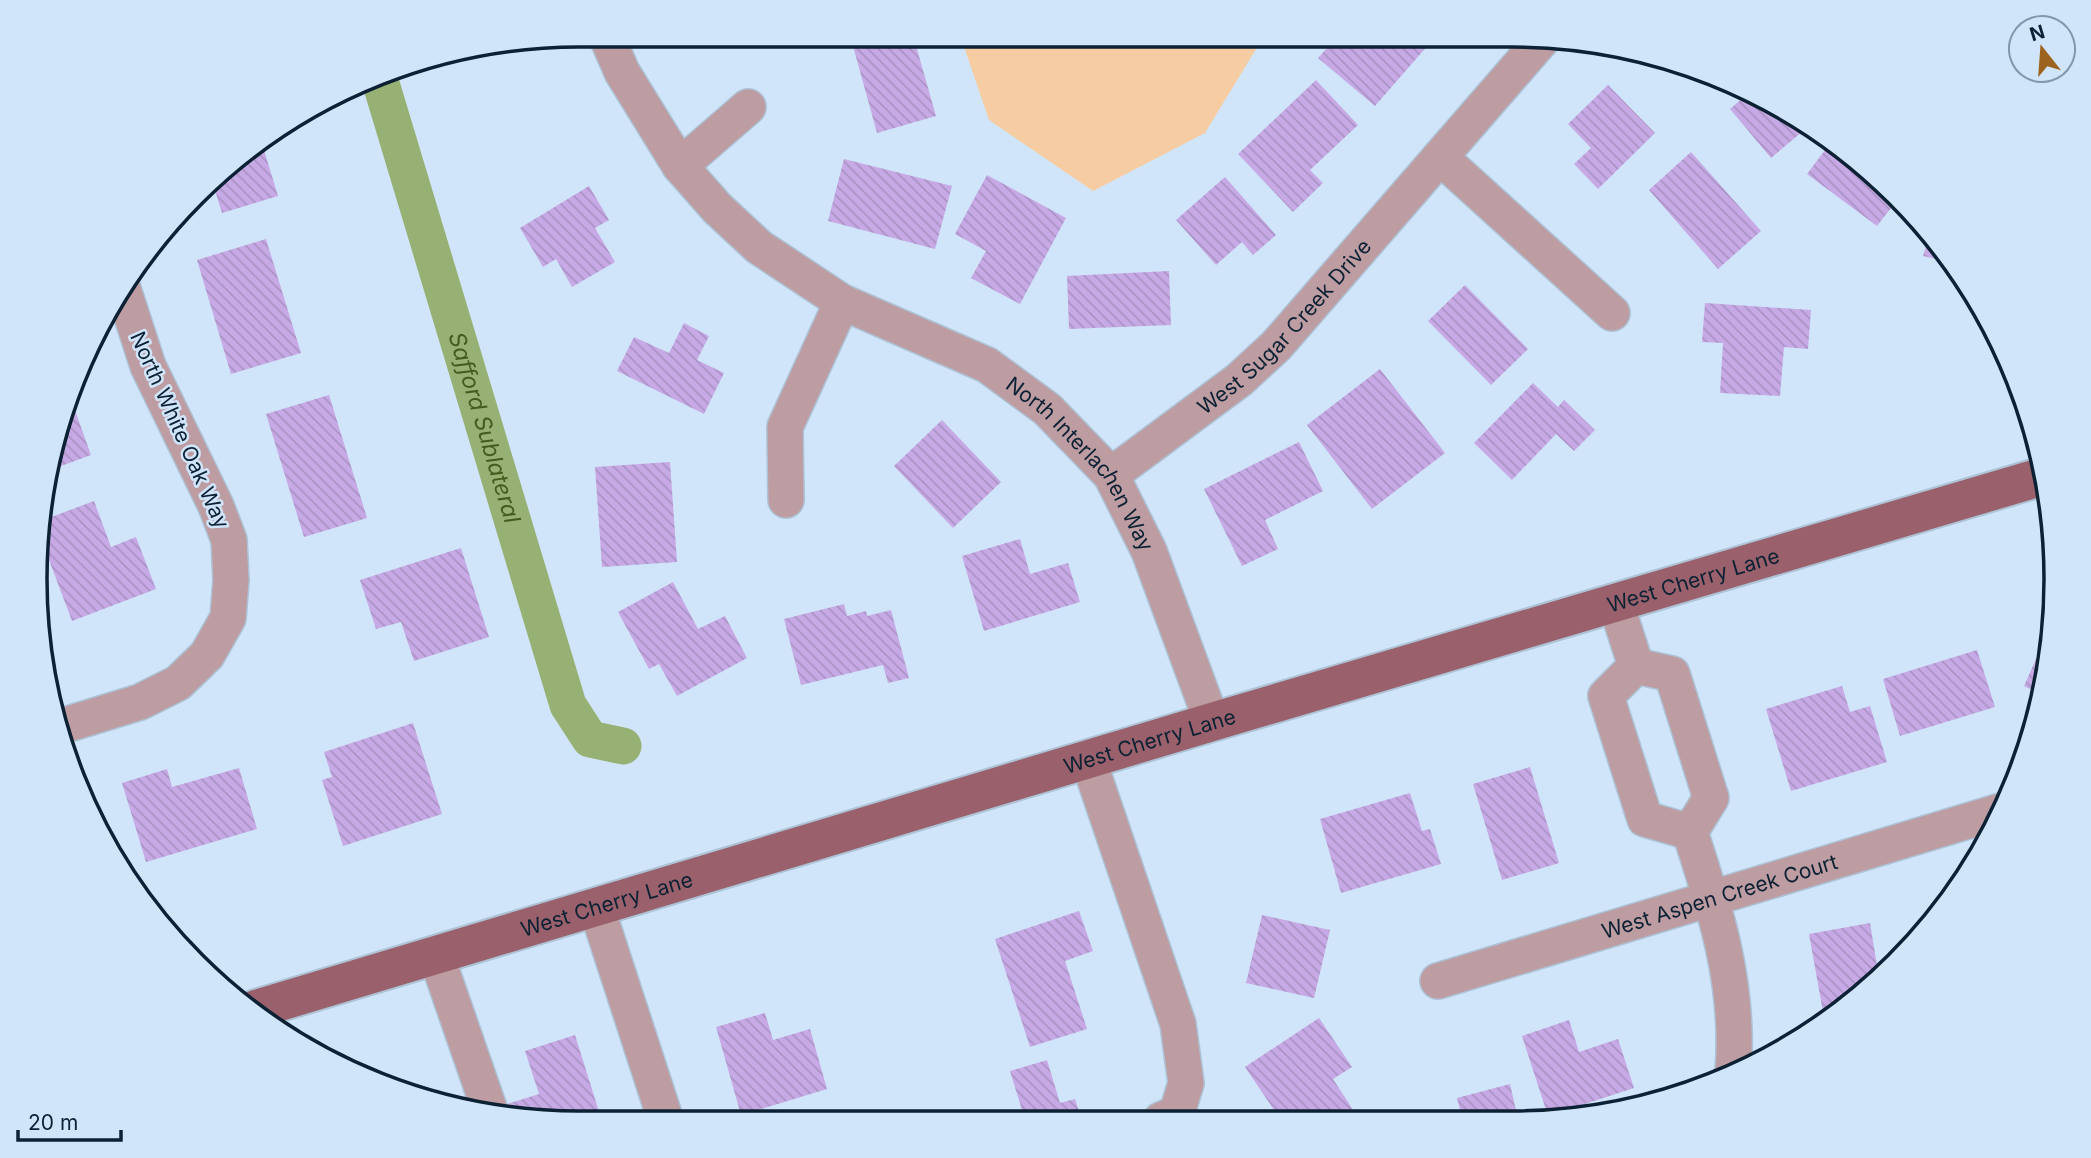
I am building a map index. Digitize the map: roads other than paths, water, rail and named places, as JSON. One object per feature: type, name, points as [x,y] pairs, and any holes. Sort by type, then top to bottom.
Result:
[{"type":"main road","name":"West Cherry Lane","points":[[263,1007],[2035,479]]},
{"type":"street","name":"North Interlachen Way","points":[[611,47],[622,72],[680,166],[717,208],[759,247],[842,302],[987,365],[1046,409],[1111,475],[1149,551],[1212,722]]},
{"type":"street","name":"West Sugar Creek Drive","points":[[1111,475],[1239,380],[1276,346],[1535,48]]},
{"type":"street","points":[[680,166],[748,107]]},
{"type":"street","points":[[1440,157],[1612,313]]},
{"type":"street","name":"North White Oak Way","points":[[67,724],[140,702],[178,682],[207,654],[228,618],[231,580],[229,540],[216,506],[148,366],[127,300]]},
{"type":"street","points":[[786,500],[785,427],[842,302]]},
{"type":"street","points":[[1616,604],[1636,666]]},
{"type":"street","points":[[1636,666],[1606,696],[1641,807],[1645,819],[1690,832]]},
{"type":"street","points":[[1636,666],[1672,674],[1711,798],[1690,832]]},
{"type":"street","points":[[1088,759],[1178,1024],[1185,1083],[1178,1111]]},
{"type":"street","name":"West Aspen Creek Court","points":[[1438,981],[1989,815]]},
{"type":"street","points":[[1690,832],[1712,898],[1731,977],[1735,1017],[1733,1062]]},
{"type":"street","points":[[596,906],[663,1111]]},
{"type":"street","points":[[436,954],[487,1103]]},
{"type":"waterway","name":"Safford Sublateral","points":[[382,86],[568,705],[590,739],[623,746]]}]
